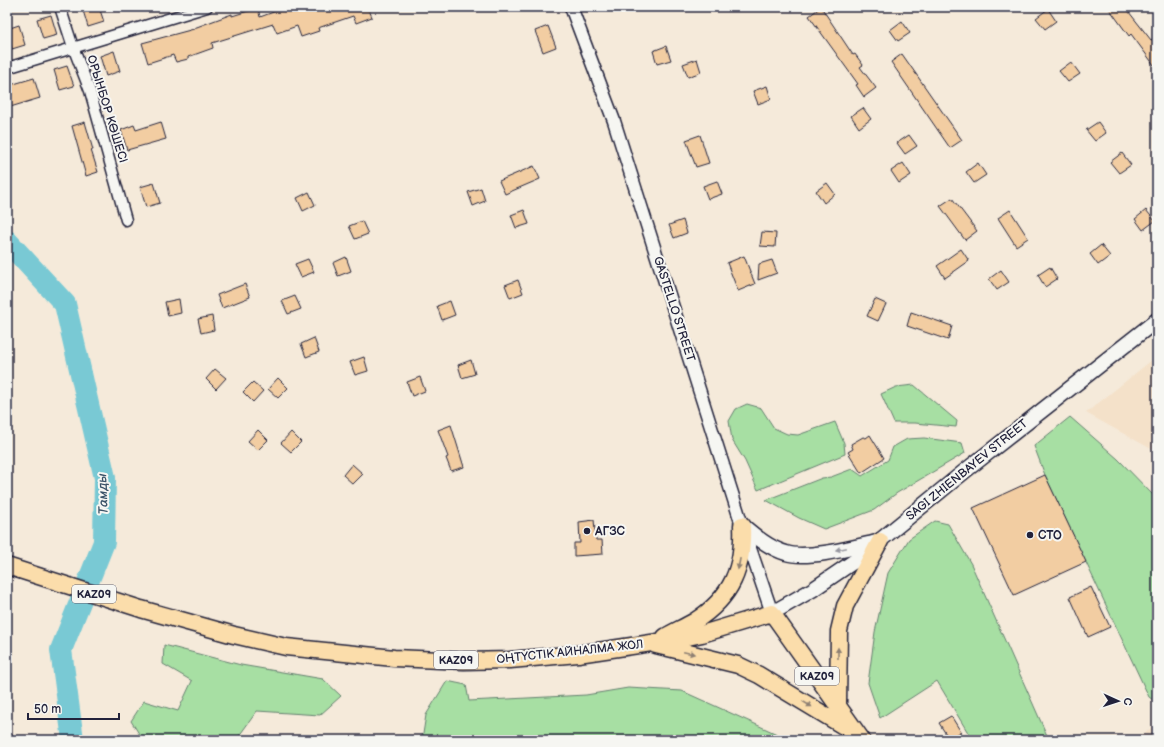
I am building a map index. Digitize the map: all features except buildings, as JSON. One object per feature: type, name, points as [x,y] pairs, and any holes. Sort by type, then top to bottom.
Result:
[{"type":"highway","points":[[651,644],[695,621],[726,593],[738,570],[743,543],[742,525]]},
{"type":"highway","points":[[838,706],[839,631],[845,606],[880,541]]},
{"type":"highway","name":"ОҢТҮСТІК АЙНАЛМА ЖОЛ","points":[[7,566],[141,609],[234,636],[286,647],[394,658],[464,661],[510,660],[578,654],[651,644],[702,634],[772,613]]},
{"type":"highway","name":"KAZ09","points":[[772,613],[860,737]]},
{"type":"highway","name":"KAZ09","points":[[651,644],[738,665],[759,675],[860,737]]},
{"type":"main road","name":"SAGI ZHIENBAYEV STREET","points":[[772,613],[838,573],[1157,320]]},
{"type":"main road","points":[[742,525],[757,538],[787,554],[830,552],[880,541]]},
{"type":"street","name":"ОРЫНБОР КӨШЕСІ","points":[[60,7],[73,47],[90,91],[126,220]]},
{"type":"street","points":[[7,68],[207,7]]},
{"type":"street","name":"GASTELLO STREET","points":[[571,7],[614,121],[742,525],[772,613]]},
{"type":"shaded area","points":[[1157,356],[1157,452],[1086,413]]},
{"type":"shaded area","points":[[1157,724],[1157,740],[1138,740],[1138,738]]},
{"type":"green space","points":[[914,385],[957,421],[956,427],[915,423],[894,423],[881,394],[896,387]]},
{"type":"green space","points":[[747,404],[761,408],[774,428],[787,434],[798,435],[835,422],[844,443],[845,454],[758,490],[745,461],[732,440],[729,421],[736,409]]},
{"type":"green space","points":[[1070,417],[1118,459],[1153,495],[1157,497],[1157,703],[1149,697],[1045,475],[1034,446]]},
{"type":"green space","points":[[924,438],[962,443],[965,453],[897,493],[874,510],[824,529],[799,518],[766,500],[822,478],[831,477],[852,469],[862,476],[888,460],[893,447],[907,439]]},
{"type":"green space","points":[[935,521],[948,524],[971,564],[1049,740],[965,740],[970,736],[937,681],[880,718],[868,683],[875,632],[888,573],[909,539]]},
{"type":"green space","points":[[164,645],[241,665],[323,679],[341,696],[320,715],[257,711],[236,740],[143,740],[131,721],[144,701],[178,711],[192,681],[163,664]]},
{"type":"green space","points":[[447,681],[466,685],[469,701],[586,695],[628,688],[682,691],[777,734],[785,740],[422,740],[426,715]]},
{"type":"waterway","name":"Тамды","points":[[7,241],[65,304],[105,478],[104,542],[61,650],[73,740]]},
{"type":"place","name":"АГЗС","points":[[587,531]]},
{"type":"place","name":"СТО","points":[[1030,535]]}]
